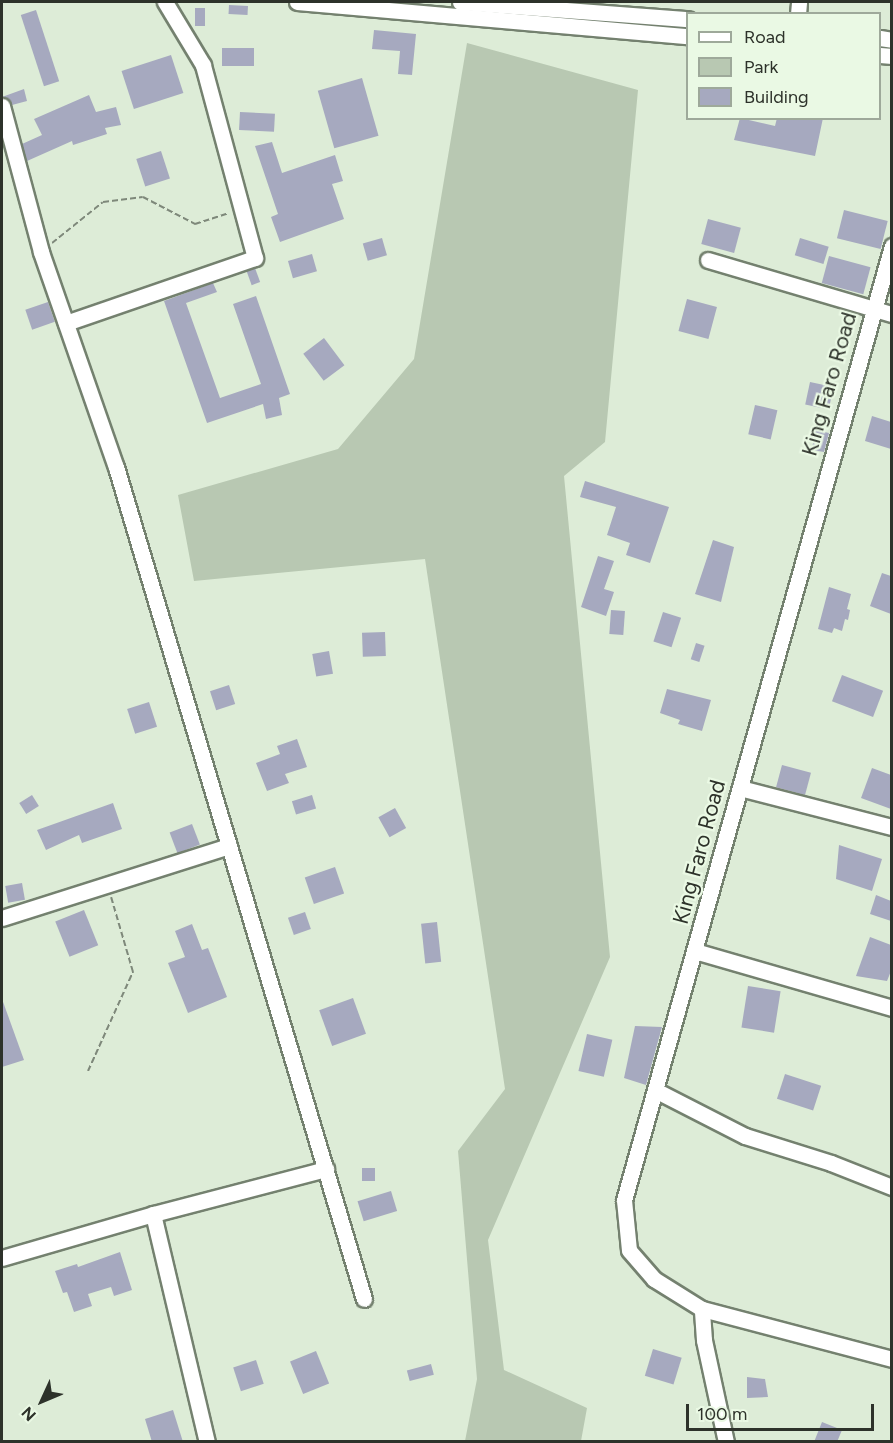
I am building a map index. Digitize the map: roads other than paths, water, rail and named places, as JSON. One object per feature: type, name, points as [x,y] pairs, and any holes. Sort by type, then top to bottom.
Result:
[{"type":"street","points":[[66,323],[255,258],[203,65],[165,2]]},
{"type":"street","points":[[297,2],[686,36]]},
{"type":"street","points":[[460,2],[686,19]]},
{"type":"street","points":[[2,106],[41,252],[116,467],[364,1299]]},
{"type":"street","name":"King Faro Road","points":[[891,246],[624,1200],[629,1250],[654,1279],[702,1309],[891,1359]]},
{"type":"street","points":[[708,260],[891,314]]},
{"type":"street","points":[[740,788],[891,827]]},
{"type":"street","points":[[2,918],[229,846]]},
{"type":"street","points":[[695,951],[891,1008]]},
{"type":"street","points":[[655,1090],[745,1136],[831,1163],[891,1187]]},
{"type":"street","points":[[2,1258],[153,1214],[326,1169]]},
{"type":"street","points":[[153,1214],[207,1442]]},
{"type":"street","points":[[702,1309],[704,1340],[726,1442]]}]
